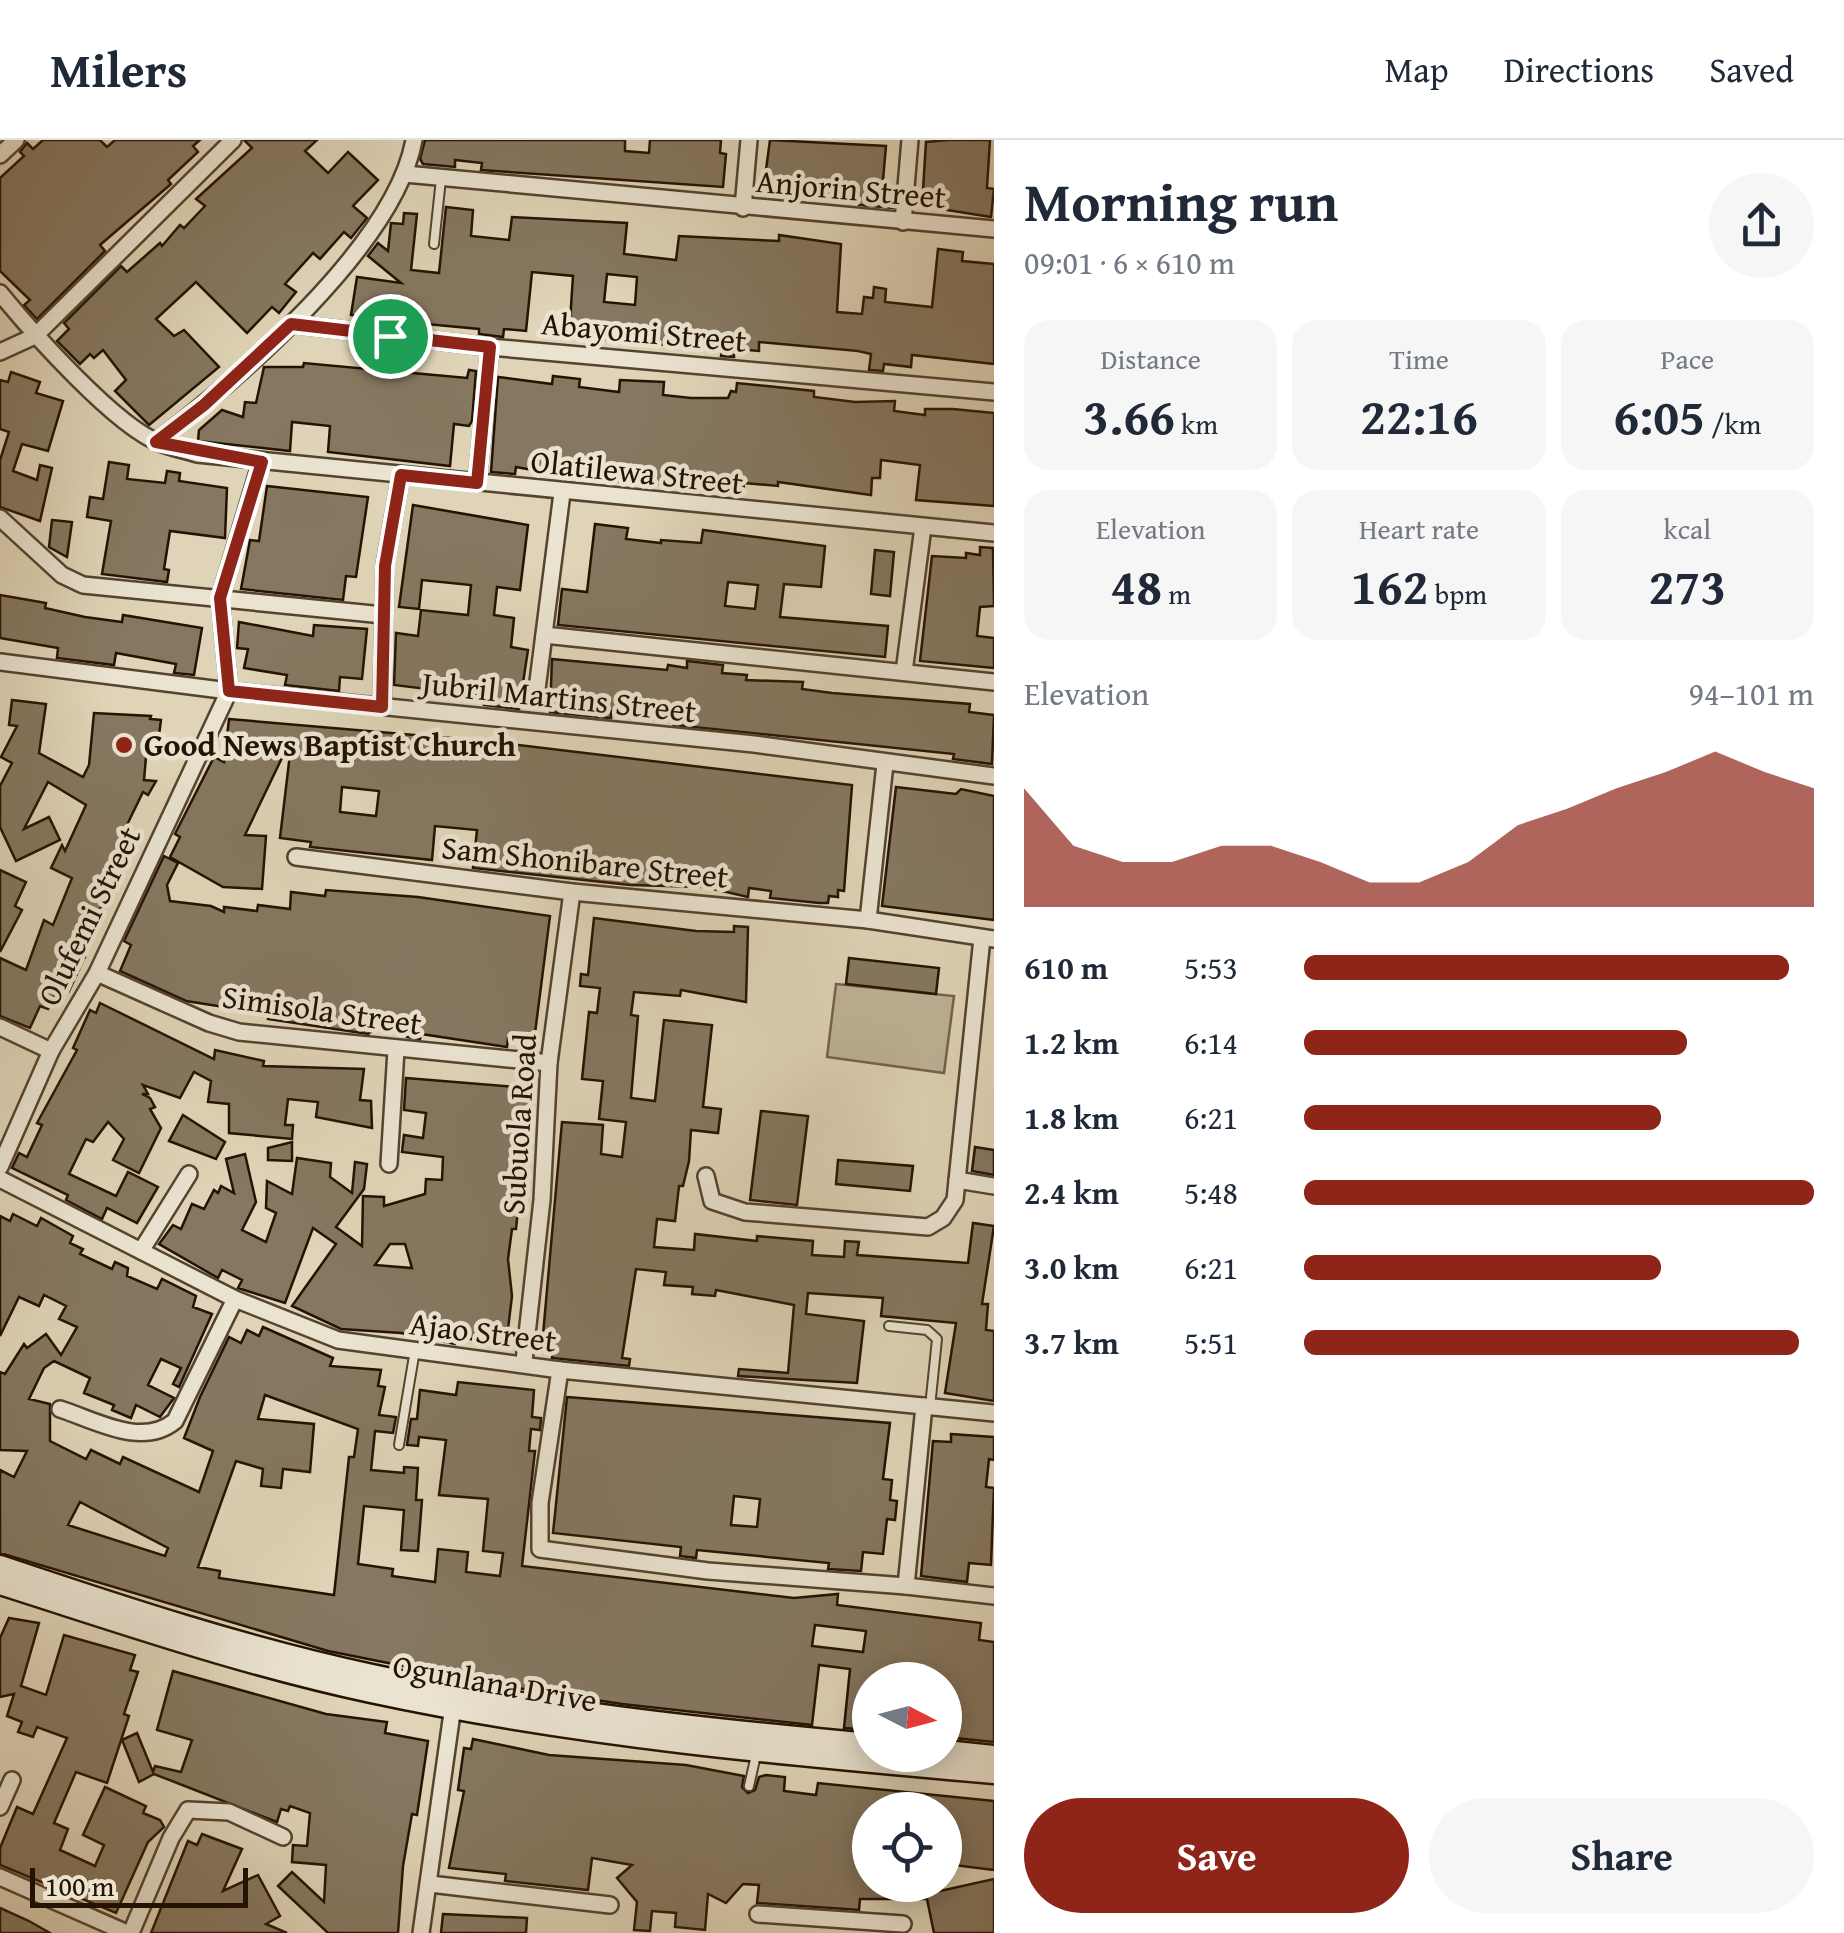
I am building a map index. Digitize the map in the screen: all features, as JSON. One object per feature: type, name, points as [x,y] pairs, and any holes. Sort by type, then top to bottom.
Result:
[{"type":"main road","name":"Ogunlana Drive","points":[[0,1566],[454,1699],[852,1742]]},
{"type":"main road","name":"Ogunlana Drive","points":[[0,1584],[242,1661],[658,1740],[994,1774]]},
{"type":"main road","points":[[962,1753],[994,1756]]},
{"type":"street","points":[[0,155],[16,140]]},
{"type":"street","points":[[0,352],[36,336],[233,140]]},
{"type":"street","points":[[0,294],[36,336],[156,442],[204,405],[319,296],[405,174],[414,140]]},
{"type":"street","points":[[744,208],[749,140]]},
{"type":"street","points":[[903,222],[910,140]]},
{"type":"street","name":"Anjorin Street","points":[[405,174],[994,229]]},
{"type":"street","name":"Abayomi Street","points":[[291,324],[490,347],[994,392]]},
{"type":"street","points":[[477,483],[490,347]]},
{"type":"street","name":"Olatilewa Street","points":[[156,442],[262,462],[994,533]]},
{"type":"street","points":[[229,691],[220,598],[262,462]]},
{"type":"street","points":[[382,707],[385,566],[401,475]]},
{"type":"street","points":[[536,697],[562,493]]},
{"type":"street","points":[[0,518],[62,575],[83,585],[383,615]]},
{"type":"street","points":[[904,672],[923,527]]},
{"type":"street","points":[[544,635],[994,682]]},
{"type":"street","name":"Jubril Martins Street","points":[[0,662],[229,691],[754,744],[994,776]]},
{"type":"street","name":"Olufemi Street","points":[[0,1167],[51,1051],[97,973],[229,691]]},
{"type":"street","points":[[868,920],[885,764]]},
{"type":"street","name":"Sam Shonibare Street","points":[[296,857],[572,892],[868,920],[988,939]]},
{"type":"street","name":"Subuola Road","points":[[524,1361],[542,1200],[548,1063],[572,892]]},
{"type":"street","points":[[706,1176],[712,1202],[724,1208],[928,1228],[950,1208],[957,1180],[988,939]]},
{"type":"street","name":"Simisola Street","points":[[97,973],[209,1024],[239,1032],[548,1063]]},
{"type":"street","points":[[0,1027],[51,1051]]},
{"type":"street","points":[[390,1164],[396,1050]]},
{"type":"street","points":[[141,1251],[189,1174]]},
{"type":"street","name":"Ajao Street","points":[[0,1178],[235,1299],[338,1340],[524,1361],[560,1370],[994,1413]]},
{"type":"street","points":[[957,1180],[994,1186]]},
{"type":"street","points":[[60,1409],[142,1436],[162,1432],[176,1421],[235,1299]]},
{"type":"street","points":[[560,1370],[540,1504],[540,1549],[708,1571],[994,1596]]},
{"type":"street","points":[[906,1586],[927,1407]]},
{"type":"street","points":[[421,1933],[454,1699]]},
{"type":"street","points":[[0,1807],[12,1780]]},
{"type":"street","points":[[0,1876],[129,1933],[170,1838],[188,1810],[229,1812],[283,1837]]},
{"type":"street","points":[[430,1884],[610,1905]]},
{"type":"street","points":[[758,1914],[818,1927],[904,1924]]},
{"type":"lane","points":[[434,244],[441,180]]},
{"type":"lane","points":[[888,1326],[926,1330],[937,1340],[927,1407]]},
{"type":"lane","points":[[399,1445],[416,1350]]},
{"type":"lane","points":[[750,1786],[756,1750]]},
{"type":"shaded area","points":[[836,984],[954,996],[944,1073],[827,1057]]},
{"type":"building","points":[[43,140],[100,140],[107,147],[115,140],[200,140],[193,146],[198,152],[168,180],[171,184],[100,245],[105,251],[37,319],[24,305],[30,300],[0,271],[0,178],[24,156],[20,152],[27,143],[33,149]]},
{"type":"building","points":[[244,140],[317,140],[305,151],[328,173],[348,152],[378,180],[353,206],[367,218],[351,238],[344,232],[320,259],[313,253],[285,284],[296,292],[279,313],[272,307],[247,333],[196,282],[156,319],[174,336],[184,330],[219,367],[149,425],[115,391],[126,380],[103,350],[94,358],[90,354],[80,364],[57,341],[69,329],[64,323],[121,266],[127,272],[160,243],[162,246],[180,225],[184,228],[205,206],[196,199],[252,148]]},
{"type":"building","points":[[425,140],[625,140],[625,151],[649,153],[650,140],[721,140],[720,153],[726,154],[723,187],[481,170],[482,163],[455,160],[455,167],[423,164],[420,159]]},
{"type":"building","points":[[770,140],[886,146],[882,192],[894,194],[893,208],[859,205],[860,200],[763,192]]},
{"type":"building","points":[[990,140],[987,188],[994,189],[991,217],[922,206],[926,142]]},
{"type":"building","points":[[446,207],[473,210],[471,236],[509,240],[512,217],[627,223],[624,254],[676,260],[679,236],[779,241],[779,235],[841,244],[837,312],[862,314],[864,297],[873,298],[874,287],[886,289],[885,302],[932,307],[938,249],[963,252],[962,261],[994,264],[994,364],[912,355],[911,367],[884,364],[883,371],[869,370],[871,354],[858,351],[759,342],[759,351],[734,349],[734,357],[721,356],[722,350],[569,336],[573,276],[532,272],[526,331],[504,329],[503,337],[479,334],[479,329],[404,322],[405,318],[372,316],[372,322],[351,315],[357,277],[401,283],[368,256],[378,243],[388,251],[391,223],[403,224],[404,213],[417,214],[411,270],[439,273]],"holes":[[[607,274],[637,277],[635,305],[604,302]]]},
{"type":"building","points":[[379,358],[392,359],[391,371],[467,378],[469,370],[476,371],[472,421],[469,426],[454,424],[450,466],[328,452],[330,426],[292,422],[290,451],[198,441],[199,430],[222,410],[243,417],[245,402],[256,403],[264,367],[303,367],[304,363],[378,370]]},
{"type":"building","points":[[11,372],[40,382],[36,393],[63,401],[48,451],[22,444],[13,471],[37,480],[40,465],[52,468],[40,521],[0,507],[0,460],[9,432],[0,429],[0,380],[8,382]]},
{"type":"building","points":[[553,376],[580,379],[579,387],[619,392],[620,380],[664,382],[663,395],[728,398],[731,391],[736,392],[737,383],[814,391],[814,397],[855,402],[895,401],[894,411],[925,415],[925,409],[994,413],[994,506],[916,500],[920,465],[881,460],[880,478],[872,478],[871,495],[778,482],[778,486],[744,483],[743,491],[576,478],[516,467],[515,474],[491,472],[498,377],[552,384]]},
{"type":"building","points":[[109,462],[129,465],[127,479],[165,483],[167,471],[180,473],[179,481],[227,488],[225,538],[170,531],[164,569],[169,570],[167,582],[102,574],[111,521],[87,517],[90,497],[103,499]]},
{"type":"building","points":[[267,486],[368,497],[356,577],[346,576],[343,600],[241,589],[250,540],[259,541]]},
{"type":"building","points":[[413,505],[528,525],[520,590],[497,587],[494,615],[514,618],[511,647],[528,650],[519,709],[484,705],[485,696],[394,685],[396,633],[418,636],[421,610],[468,615],[471,585],[422,580],[419,609],[399,607]]},
{"type":"building","points":[[52,520],[72,522],[67,557],[49,547]]},
{"type":"building","points":[[595,524],[628,528],[626,539],[661,543],[701,543],[703,530],[825,546],[821,587],[784,584],[780,617],[888,626],[885,657],[558,625],[562,589],[587,592]],"holes":[[[728,582],[758,585],[755,609],[725,606]]]},
{"type":"building","points":[[980,547],[993,548],[994,606],[980,607],[977,636],[994,638],[994,668],[920,661],[932,556],[966,558],[966,553],[980,555]]},
{"type":"building","points":[[875,550],[894,552],[890,596],[871,594]]},
{"type":"building","points":[[0,595],[46,603],[45,608],[85,617],[122,622],[123,615],[202,628],[194,675],[174,673],[176,664],[116,653],[114,665],[57,658],[58,648],[0,638]]},
{"type":"building","points":[[239,622],[313,636],[314,625],[367,629],[362,679],[340,677],[339,691],[285,685],[287,675],[244,668],[248,649],[237,648]]},
{"type":"building","points":[[552,659],[667,670],[668,665],[687,668],[687,661],[723,665],[722,673],[747,675],[746,680],[803,682],[802,689],[970,704],[969,712],[994,715],[992,764],[953,759],[954,754],[674,725],[675,721],[644,718],[644,714],[611,711],[611,718],[550,712]]},
{"type":"building","points":[[12,700],[46,704],[39,753],[83,777],[89,765],[94,713],[161,720],[156,758],[146,757],[144,780],[156,781],[148,795],[143,792],[125,829],[136,835],[78,954],[85,957],[69,991],[59,986],[48,1009],[40,1006],[30,1028],[0,1016],[0,958],[26,970],[44,920],[53,925],[72,878],[51,868],[62,845],[65,851],[86,805],[48,782],[24,829],[49,817],[60,840],[16,861],[0,827],[0,786],[12,763],[1,757],[17,726],[9,725]]},
{"type":"building","points":[[229,719],[485,741],[852,785],[844,891],[838,890],[838,897],[829,896],[828,903],[819,903],[770,898],[771,891],[749,888],[748,897],[705,887],[630,885],[473,868],[477,830],[435,826],[432,860],[310,847],[311,842],[280,838],[292,737],[245,835],[266,836],[262,889],[223,887],[170,857],[180,837],[175,834],[214,757],[224,762]],"holes":[[[342,787],[379,791],[376,816],[340,812]]]},
{"type":"building","points":[[896,787],[956,794],[961,789],[994,796],[994,920],[882,906]]},
{"type":"building","points":[[164,856],[178,863],[167,885],[170,901],[211,906],[224,912],[224,907],[257,911],[258,905],[290,909],[291,892],[325,896],[326,890],[418,897],[550,916],[534,1041],[508,1038],[507,1047],[421,1034],[420,1039],[407,1037],[408,1031],[375,1029],[368,1034],[268,1019],[269,1014],[186,1001],[120,971],[131,945],[124,941]]},
{"type":"building","points":[[0,870],[26,882],[15,906],[22,910],[0,952]]},
{"type":"building","points":[[594,918],[696,931],[734,932],[734,926],[748,927],[746,1002],[681,990],[680,996],[634,992],[631,1015],[638,1016],[631,1098],[655,1101],[664,1020],[712,1025],[703,1107],[721,1109],[718,1133],[691,1130],[689,1161],[683,1186],[679,1186],[675,1221],[657,1219],[654,1247],[694,1250],[695,1234],[757,1241],[757,1236],[813,1241],[812,1255],[844,1257],[845,1241],[859,1242],[857,1255],[968,1263],[973,1223],[994,1226],[982,1304],[988,1304],[986,1330],[994,1331],[994,1401],[945,1393],[956,1323],[881,1316],[883,1298],[808,1293],[806,1314],[864,1321],[857,1383],[738,1376],[739,1369],[788,1373],[794,1305],[716,1290],[715,1296],[692,1294],[693,1287],[664,1285],[666,1272],[636,1269],[622,1358],[630,1359],[629,1366],[552,1358],[553,1347],[542,1346],[562,1122],[603,1125],[601,1154],[622,1157],[626,1122],[599,1119],[603,1081],[582,1079],[589,1012],[597,1013],[600,988],[580,986],[581,974],[588,975]]},
{"type":"building","points":[[849,958],[939,968],[936,994],[846,984]]},
{"type":"building","points":[[100,1003],[214,1059],[215,1050],[264,1061],[263,1066],[364,1069],[360,1100],[371,1101],[372,1128],[316,1117],[318,1102],[288,1099],[285,1125],[293,1125],[292,1139],[229,1133],[229,1104],[208,1102],[211,1081],[194,1072],[180,1098],[143,1085],[148,1094],[142,1094],[150,1098],[155,1107],[150,1109],[161,1128],[139,1173],[113,1160],[124,1139],[108,1122],[93,1142],[86,1139],[69,1174],[116,1196],[128,1172],[158,1187],[137,1223],[107,1208],[102,1219],[66,1200],[68,1195],[12,1168],[19,1153],[27,1157],[42,1125],[37,1123],[77,1050],[73,1048],[90,1010],[96,1013]]},
{"type":"building","points":[[406,1078],[530,1088],[516,1229],[512,1229],[508,1259],[512,1296],[507,1337],[495,1336],[494,1342],[455,1337],[455,1344],[401,1333],[341,1329],[292,1306],[336,1244],[313,1228],[285,1303],[238,1288],[242,1280],[222,1270],[218,1278],[159,1244],[173,1225],[181,1229],[192,1204],[204,1209],[214,1190],[218,1193],[221,1186],[234,1193],[226,1159],[245,1154],[256,1202],[242,1230],[266,1242],[276,1213],[266,1208],[267,1181],[292,1194],[297,1158],[331,1163],[330,1177],[352,1193],[355,1162],[367,1164],[364,1189],[336,1227],[362,1246],[363,1196],[384,1197],[384,1206],[425,1194],[426,1179],[442,1180],[443,1157],[402,1152],[404,1135],[423,1138],[426,1113],[404,1110]],"holes":[[[390,1244],[405,1244],[412,1268],[375,1265]]]},
{"type":"building","points":[[761,1111],[808,1116],[797,1205],[750,1200]]},
{"type":"building","points":[[183,1115],[225,1142],[216,1159],[169,1141]]},
{"type":"building","points":[[292,1142],[292,1161],[268,1160],[268,1148]]},
{"type":"building","points":[[975,1147],[994,1150],[994,1175],[972,1171]]},
{"type":"building","points":[[838,1160],[913,1166],[910,1191],[836,1184]]},
{"type":"building","points":[[13,1214],[37,1226],[41,1218],[73,1236],[70,1243],[83,1249],[80,1254],[112,1269],[115,1262],[128,1268],[127,1276],[157,1289],[162,1279],[196,1296],[193,1307],[212,1314],[179,1387],[173,1384],[181,1368],[161,1359],[148,1385],[174,1398],[160,1417],[136,1405],[131,1418],[112,1410],[114,1405],[84,1393],[90,1378],[54,1361],[44,1368],[29,1399],[50,1404],[50,1441],[86,1459],[91,1450],[120,1464],[123,1457],[199,1492],[213,1451],[184,1438],[229,1337],[241,1343],[247,1330],[259,1336],[263,1327],[333,1358],[330,1366],[381,1370],[378,1386],[385,1387],[379,1415],[396,1417],[393,1433],[375,1431],[371,1470],[404,1473],[404,1467],[418,1468],[416,1500],[422,1500],[418,1551],[401,1550],[404,1510],[364,1506],[358,1564],[393,1569],[392,1576],[435,1582],[438,1549],[468,1552],[466,1572],[500,1576],[503,1553],[483,1551],[488,1499],[439,1495],[446,1440],[419,1437],[418,1446],[407,1445],[411,1419],[417,1419],[420,1390],[456,1395],[458,1382],[534,1390],[532,1417],[541,1418],[540,1430],[531,1429],[529,1451],[535,1451],[522,1566],[794,1598],[838,1594],[837,1605],[981,1623],[979,1640],[994,1642],[994,1742],[962,1739],[962,1662],[852,1662],[852,1729],[844,1728],[850,1669],[819,1665],[812,1725],[622,1704],[498,1685],[328,1651],[0,1553],[0,1470],[14,1477],[27,1451],[0,1450],[0,1372],[5,1374],[24,1344],[27,1348],[46,1334],[61,1355],[77,1327],[59,1319],[66,1306],[44,1295],[39,1306],[19,1297],[0,1336],[0,1216],[10,1221]],"holes":[[[265,1395],[358,1429],[354,1457],[349,1457],[334,1595],[219,1578],[220,1571],[198,1567],[236,1461],[263,1469],[261,1486],[281,1488],[283,1469],[310,1472],[314,1424],[258,1419]],[[80,1502],[168,1548],[165,1556],[68,1525]],[[815,1625],[866,1631],[863,1652],[812,1646]]]},
{"type":"building","points":[[567,1397],[890,1423],[883,1479],[892,1480],[890,1500],[897,1501],[895,1520],[887,1519],[883,1554],[863,1552],[861,1571],[828,1569],[829,1563],[697,1550],[696,1558],[680,1556],[681,1547],[553,1533]],"holes":[[[734,1496],[760,1499],[757,1527],[731,1525]]]},
{"type":"building","points":[[951,1434],[994,1437],[994,1460],[989,1459],[986,1487],[994,1488],[991,1565],[969,1563],[967,1582],[921,1576],[933,1441],[951,1442]]},
{"type":"building","points":[[9,1618],[39,1623],[21,1686],[46,1695],[64,1635],[135,1655],[130,1670],[138,1672],[124,1714],[129,1716],[107,1783],[76,1772],[54,1823],[68,1829],[60,1850],[95,1866],[104,1845],[83,1835],[105,1787],[146,1806],[143,1813],[160,1820],[164,1827],[148,1842],[116,1913],[0,1865],[0,1848],[17,1807],[33,1814],[67,1738],[37,1727],[33,1737],[18,1732],[22,1722],[7,1716],[14,1694],[0,1697],[0,1638]]},
{"type":"building","points":[[173,1671],[326,1714],[387,1722],[385,1733],[428,1741],[417,1815],[412,1814],[403,1866],[398,1933],[328,1933],[278,1886],[292,1872],[324,1902],[326,1865],[292,1862],[293,1845],[307,1846],[310,1813],[290,1806],[288,1811],[281,1809],[277,1822],[154,1774],[139,1782],[122,1740],[137,1733],[153,1772],[155,1766],[181,1772],[192,1740],[157,1730]]},
{"type":"building","points":[[473,1739],[549,1755],[686,1765],[744,1776],[742,1787],[748,1793],[755,1790],[759,1777],[766,1775],[785,1777],[784,1791],[816,1795],[818,1783],[906,1792],[852,1792],[852,1902],[860,1902],[859,1910],[757,1903],[759,1885],[743,1884],[726,1903],[708,1894],[705,1930],[675,1927],[676,1913],[652,1911],[650,1931],[634,1930],[637,1902],[617,1878],[632,1865],[592,1858],[588,1890],[505,1881],[506,1874],[449,1868],[464,1791],[458,1790],[464,1748],[471,1749]]},
{"type":"building","points":[[962,1798],[994,1801],[994,1870],[962,1866]]},
{"type":"building","points":[[202,1834],[242,1849],[223,1891],[258,1875],[280,1916],[266,1924],[287,1933],[151,1933],[188,1841],[197,1845]]},
{"type":"building","points":[[994,1879],[994,1933],[934,1933],[928,1902],[962,1902],[962,1886]]},
{"type":"building","points":[[0,1908],[29,1921],[50,1933],[0,1933]]},
{"type":"building","points":[[443,1914],[527,1918],[526,1933],[441,1933]]},
{"type":"place","name":"Good News Baptist Church","points":[[124,745]]},
{"type":"route","points":[[291,324],[390,336],[490,347],[477,483],[401,475],[385,566],[382,707],[229,691],[220,598],[228,558],[262,462],[198,454],[156,442],[204,405],[291,324]]}]
